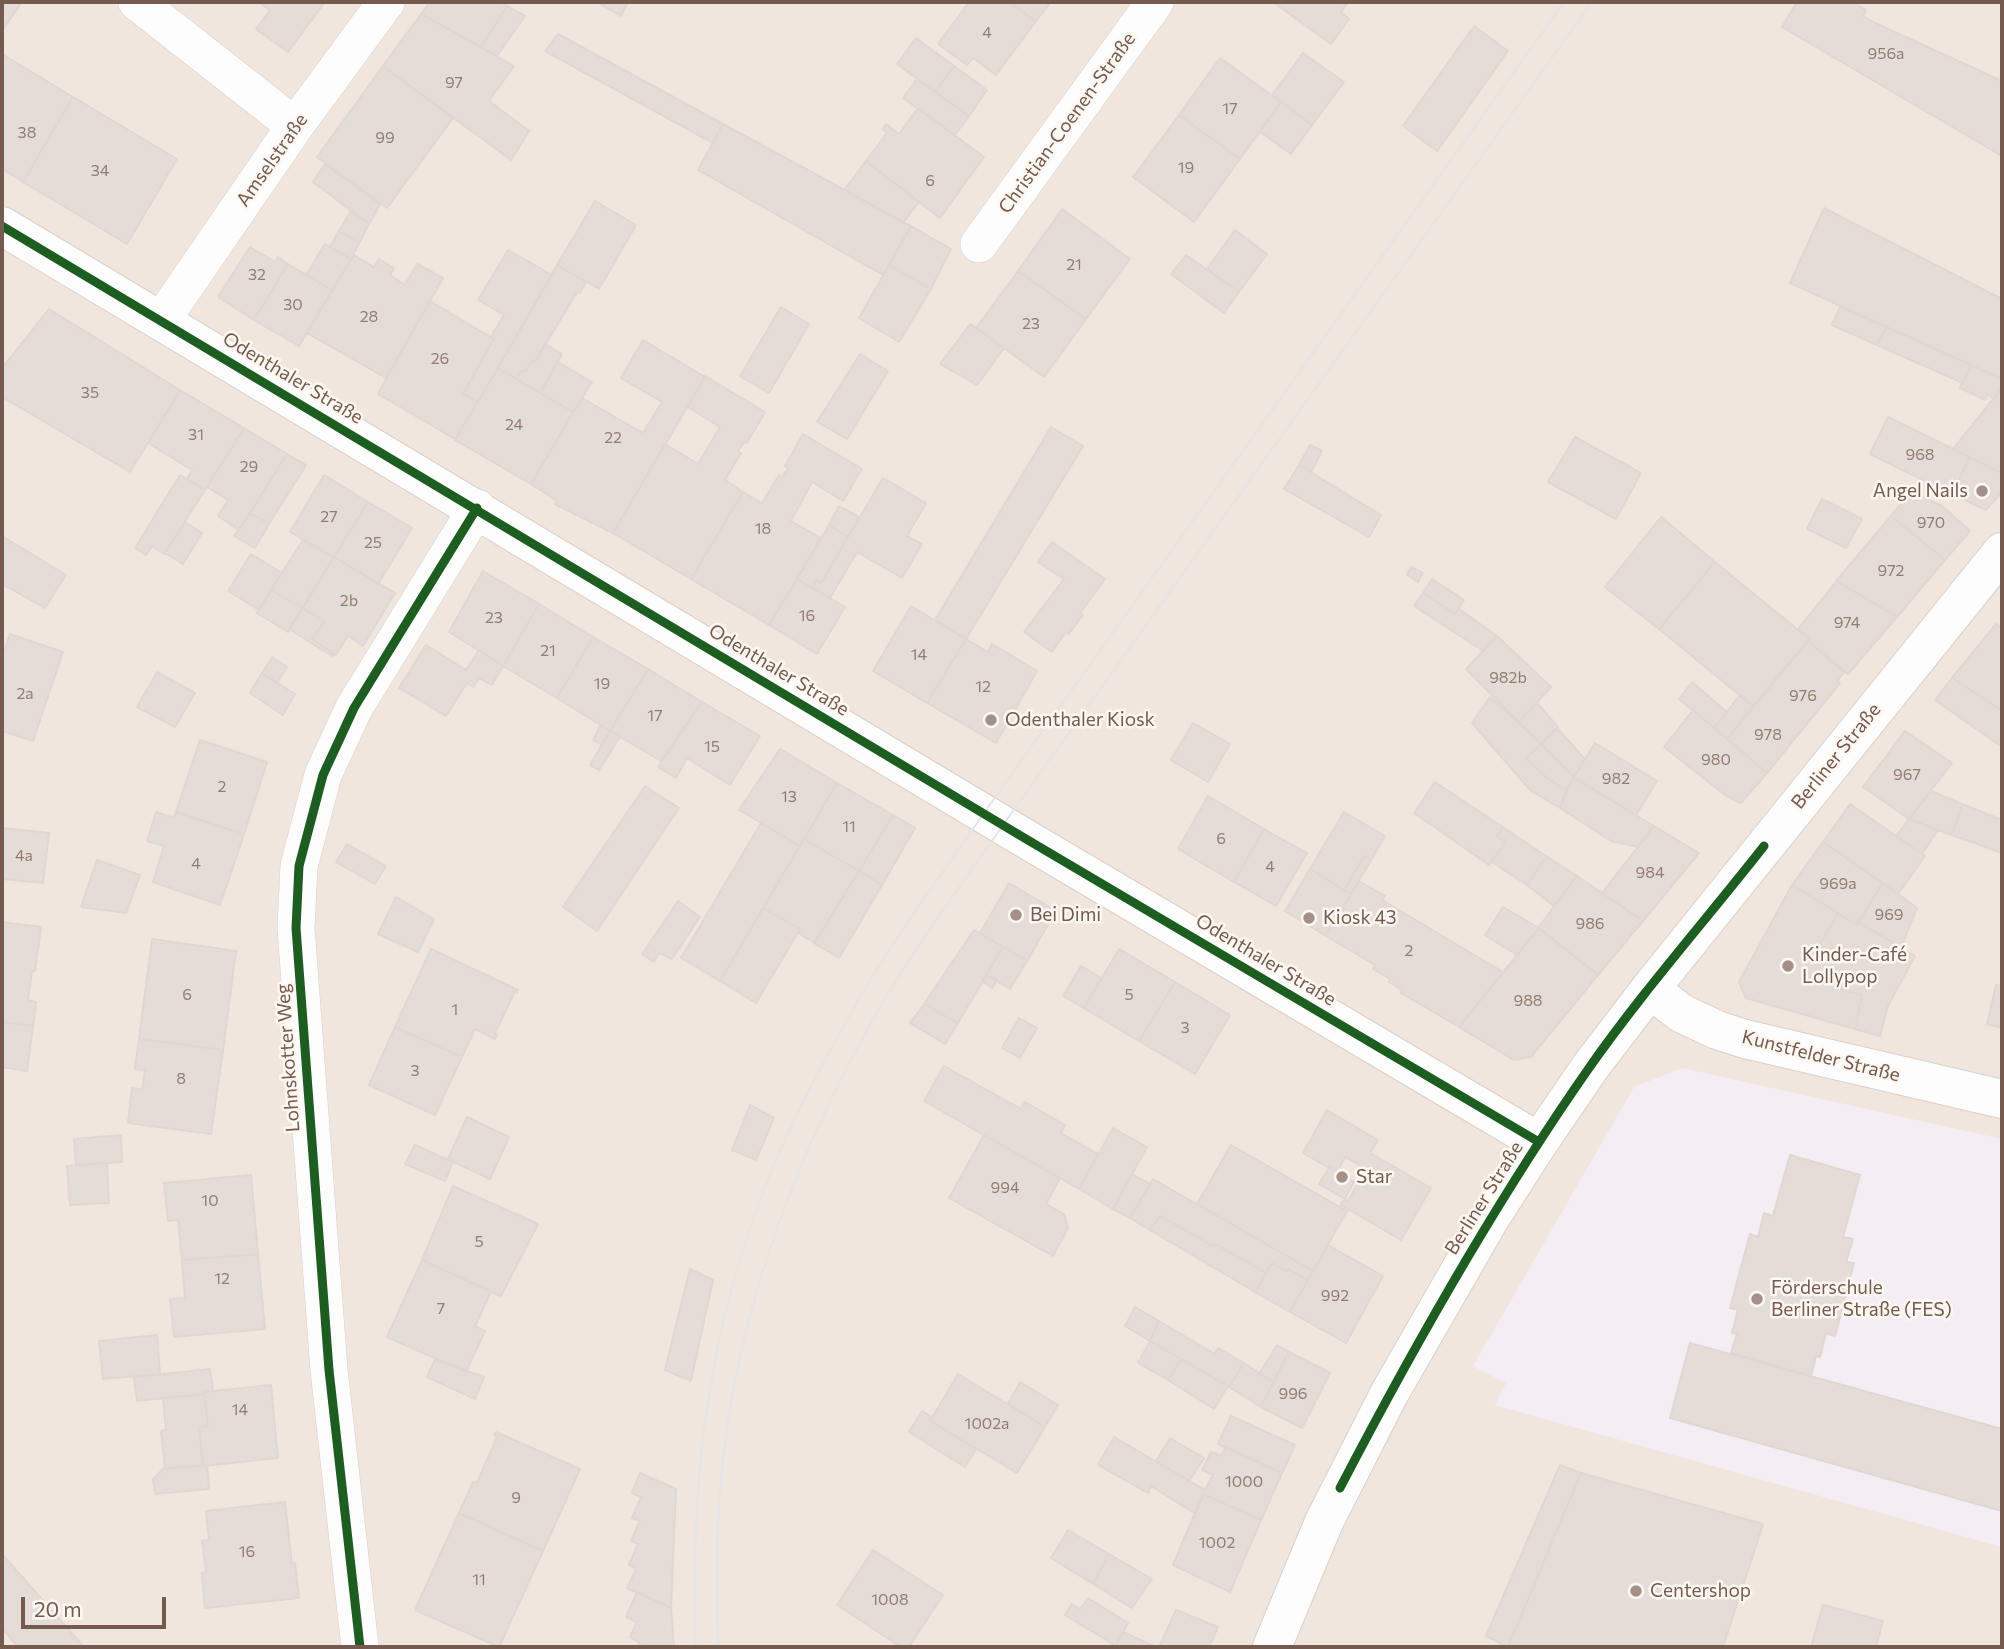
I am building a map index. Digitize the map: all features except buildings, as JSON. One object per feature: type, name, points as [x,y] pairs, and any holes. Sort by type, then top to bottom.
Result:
[{"type":"main road","name":"Odenthaler Straße","points":[[2,226],[477,508],[1012,831],[1539,1142]]},
{"type":"main road","name":"Berliner Straße","points":[[1272,1647],[1295,1587],[1340,1488],[1389,1394],[1489,1220],[1539,1142],[1591,1066],[1650,989],[2002,552]]},
{"type":"main road","name":"Kunstfelder Straße","points":[[1650,989],[1681,1013],[1717,1030],[1745,1039],[2002,1099]]},
{"type":"street","points":[[137,2],[295,126]]},
{"type":"street","name":"Amselstraße","points":[[161,321],[295,126],[386,2]]},
{"type":"street","name":"Christian-Coenen-Straße","points":[[979,244],[1155,2]]},
{"type":"street","name":"Lohnskotter Weg","points":[[360,1647],[330,1370],[296,928],[299,866],[323,775],[354,708],[477,508]]},
{"type":"shaded area","points":[[2,2],[2002,2],[2002,1647],[2,1647]]},
{"type":"shaded area","name":"Förderschule Berliner Straße (FES)","points":[[1682,1068],[2002,1139],[2002,1547],[1495,1405],[1506,1383],[1473,1366],[1634,1087]]},
{"type":"tram line","points":[[696,1647],[695,1568],[699,1477],[710,1387],[719,1342],[729,1298],[756,1211],[788,1134],[825,1059],[899,935],[984,813],[1564,2]]},
{"type":"tram line","points":[[719,1647],[717,1563],[720,1491],[728,1420],[741,1351],[759,1283],[781,1217],[837,1086],[886,997],[918,947],[1592,2]]},
{"type":"cycle path","points":[[2,226],[1021,836],[1539,1142]]},
{"type":"cycle path","points":[[360,1647],[329,1370],[296,928],[299,866],[323,775],[354,708],[477,508]]},
{"type":"cycle path","points":[[1340,1488],[1397,1380],[1521,1169],[1631,1011],[1764,846]]},
{"type":"place","name":"Angel Nails","points":[[1982,491]]},
{"type":"place","name":"Odenthaler Kiosk","points":[[991,720]]},
{"type":"place","name":"Bei Dimi","points":[[1016,915]]},
{"type":"place","name":"Kiosk 43","points":[[1309,918]]},
{"type":"place","name":"Kinder-Café Lollypop","points":[[1788,966]]},
{"type":"place","name":"Star","points":[[1342,1177]]},
{"type":"place","name":"Förderschule Berliner Straße (FES)","points":[[1757,1299]]},
{"type":"place","name":"Centershop","points":[[1636,1591]]}]
